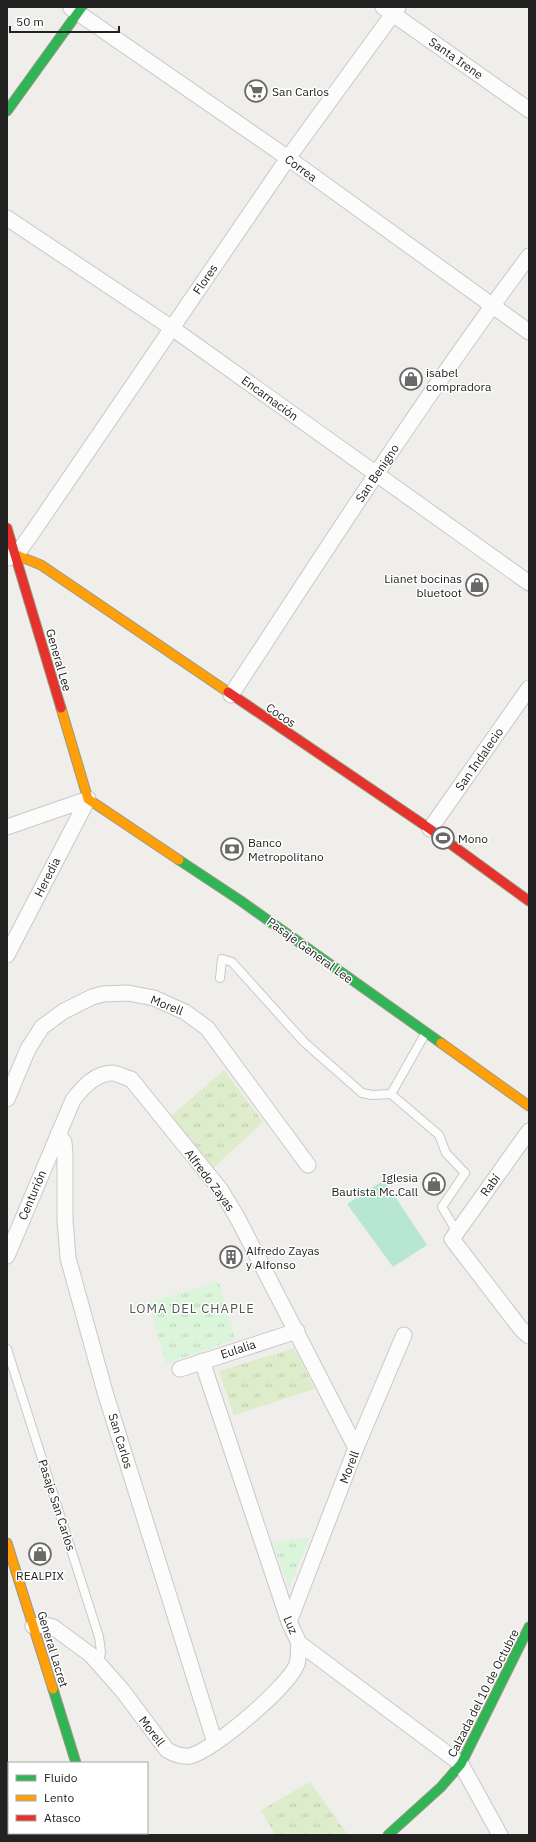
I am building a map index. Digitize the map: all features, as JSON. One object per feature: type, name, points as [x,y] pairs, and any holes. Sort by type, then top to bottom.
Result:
[{"type":"street","points":[[7,111],[76,9]]},
{"type":"street","name":"Correa","points":[[76,9],[288,158],[529,332]]},
{"type":"street","name":"Flores","points":[[12,557],[172,328],[391,9]]},
{"type":"street","name":"Santa Irene","points":[[391,9],[529,110]]},
{"type":"street","name":"Encarnación","points":[[7,218],[172,328],[529,583]]},
{"type":"street","name":"San Benigno","points":[[231,695],[376,474],[491,306],[529,256]]},
{"type":"street","name":"General Lee","points":[[7,528],[12,557],[88,799]]},
{"type":"street","name":"Cocos","points":[[12,557],[41,565],[430,829],[529,901]]},
{"type":"street","name":"San Indalecio","points":[[430,829],[529,688]]},
{"type":"street","points":[[7,827],[88,799]]},
{"type":"street","name":"Heredia","points":[[7,955],[88,799]]},
{"type":"street","name":"Pasaje General Lee","points":[[88,799],[241,901],[529,1106]]},
{"type":"street","name":"Morell","points":[[7,1099],[28,1049],[42,1027],[64,1010],[103,994],[128,993],[147,997],[185,1012],[207,1028],[308,1165]]},
{"type":"street","name":"Alfredo Zayas","points":[[58,1134],[72,1100],[82,1087],[98,1077],[112,1073],[131,1079],[220,1189],[237,1217],[297,1331],[356,1448]]},
{"type":"street","name":"Rabí","points":[[454,1235],[529,1132]]},
{"type":"street","name":"Centurión","points":[[7,1256],[58,1134]]},
{"type":"street","name":"San Carlos","points":[[58,1134],[64,1142],[66,1154],[65,1220],[68,1258],[105,1392],[215,1743]]},
{"type":"street","points":[[454,1235],[522,1329],[529,1336]]},
{"type":"street","name":"Eulalia","points":[[180,1368],[297,1331]]},
{"type":"street","name":"Morell","points":[[289,1622],[356,1448],[404,1335]]},
{"type":"street","name":"Luz","points":[[202,1361],[289,1622],[299,1643],[461,1764],[500,1835]]},
{"type":"street","name":"General Lacret","points":[[7,1543],[76,1762]]},
{"type":"street","name":"Morell","points":[[33,1626],[45,1624],[53,1627],[91,1655],[122,1690],[167,1750],[176,1756],[190,1756],[215,1743],[269,1698],[288,1679],[297,1664],[299,1643]]},
{"type":"street","name":"Calzada del 10 de Octubre","points":[[388,1835],[441,1787],[461,1764],[529,1627]]},
{"type":"lane","points":[[220,978],[222,959],[232,962],[304,1042],[362,1093],[372,1095],[391,1094],[439,1135],[446,1153],[465,1173],[442,1207],[454,1235]]},
{"type":"lane","points":[[391,1094],[426,1033]]},
{"type":"lane","name":"Pasaje San Carlos","points":[[7,1349],[99,1637],[101,1652],[99,1663]]},
{"type":"green space","points":[[224,1070],[263,1122],[213,1168],[170,1117]]},
{"type":"green space","points":[[384,1180],[427,1245],[393,1267],[347,1204]]},
{"type":"green space","points":[[219,1281],[235,1339],[166,1364],[149,1302]]},
{"type":"green space","points":[[294,1348],[315,1389],[234,1415],[219,1371]]},
{"type":"green space","points":[[310,1537],[289,1587],[273,1543]]},
{"type":"green space","points":[[310,1782],[348,1835],[275,1835],[261,1810]]},
{"type":"traffic: fast","points":[[7,111],[82,7]]},
{"type":"traffic: fast","points":[[179,860],[241,901],[441,1043]]},
{"type":"traffic: fast","points":[[388,1835],[441,1787],[461,1764],[529,1627]]},
{"type":"traffic: fast","points":[[53,1689],[76,1762]]},
{"type":"traffic: slow","points":[[16,555],[41,565],[228,692]]},
{"type":"traffic: slow","points":[[61,708],[88,799],[179,860]]},
{"type":"traffic: slow","points":[[441,1043],[529,1106]]},
{"type":"traffic: slow","points":[[7,1543],[53,1689]]},
{"type":"traffic: jam","points":[[7,528],[61,708]]},
{"type":"traffic: jam","points":[[228,692],[430,829],[529,901]]},
{"type":"place","name":"San Carlos","points":[[256,91]]},
{"type":"place","name":"isabel compradora","points":[[411,379]]},
{"type":"place","name":"Lianet bocinas bluetoot","points":[[477,585]]},
{"type":"place","name":"Mono","points":[[443,838]]},
{"type":"place","name":"Banco Metropolitano","points":[[232,849]]},
{"type":"place","name":"Iglesia Bautista Mc.Call","points":[[434,1184]]},
{"type":"place","name":"Alfredo Zayas y Alfonso","points":[[231,1257]]},
{"type":"place","name":"REALPIX","points":[[40,1554]]},
{"type":"district","name":"LOMA DEL CHAPLE","points":[[192,1308]]}]
